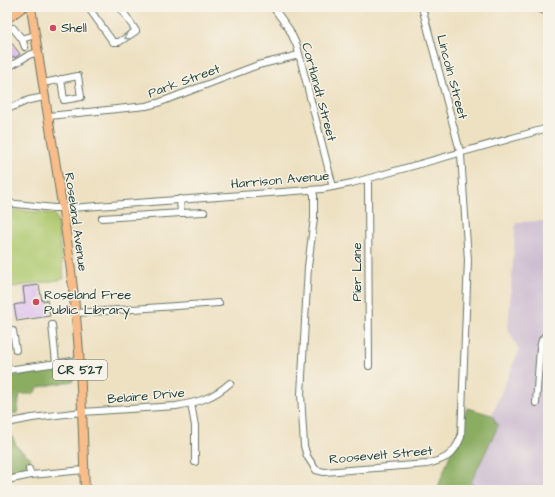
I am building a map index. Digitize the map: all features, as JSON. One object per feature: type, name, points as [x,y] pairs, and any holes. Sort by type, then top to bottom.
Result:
[{"type":"main road","name":"Roseland Avenue","points":[[31,7],[49,116],[76,313],[80,360],[85,490]]},
{"type":"main road","points":[[8,17],[18,8]]},
{"type":"street","points":[[88,7],[113,42],[119,42],[136,31],[120,7]]},
{"type":"street","name":"Cortlandt Street","points":[[273,7],[292,33],[300,55],[333,187]]},
{"type":"street","name":"Lincoln Street","points":[[422,7],[460,153]]},
{"type":"street","points":[[535,7],[548,11]]},
{"type":"street","points":[[13,28],[22,39],[25,47]]},
{"type":"street","points":[[22,39],[35,35]]},
{"type":"street","points":[[12,65],[29,55],[38,52]]},
{"type":"street","name":"Park Street","points":[[49,116],[146,106],[158,103],[258,65],[300,55]]},
{"type":"street","points":[[43,83],[62,79],[78,76],[81,97],[64,100],[62,79]]},
{"type":"street","points":[[7,108],[28,100],[45,97]]},
{"type":"street","name":"Harrison Avenue","points":[[7,203],[62,208],[312,190],[368,179],[548,128]]},
{"type":"street","name":"Roosevelt Street","points":[[312,190],[314,195],[314,218],[308,267],[301,394],[306,456],[316,470],[324,472],[427,464],[449,457],[457,447],[461,437],[468,260],[460,153]]},
{"type":"street","name":"Pier Lane","points":[[368,179],[368,366]]},
{"type":"street","points":[[180,199],[181,213]]},
{"type":"street","points":[[102,218],[204,212]]},
{"type":"street","points":[[76,313],[219,303]]},
{"type":"street","points":[[52,325],[56,363]]},
{"type":"street","points":[[13,331],[16,350]]},
{"type":"street","points":[[536,403],[540,348],[542,340],[548,332]]},
{"type":"street","points":[[7,370],[80,360]]},
{"type":"street","name":"Belaire Drive","points":[[7,423],[32,418],[82,412],[176,406],[191,403],[214,395],[230,383]]},
{"type":"street","points":[[191,403],[195,426],[195,462]]},
{"type":"street","points":[[7,480],[30,472],[84,470]]},
{"type":"shaded area","points":[[548,221],[548,490],[476,490],[471,482],[498,426],[492,415],[519,350],[508,329],[516,222]]},
{"type":"green space","points":[[7,209],[54,214],[57,219],[64,279],[7,288]]},
{"type":"green space","points":[[7,319],[13,366],[7,367]]},
{"type":"green space","points":[[63,368],[74,368],[73,381],[39,387],[33,394],[20,394],[17,413],[7,415],[7,377]]},
{"type":"green space","points":[[467,408],[492,415],[498,426],[471,482],[476,490],[437,490]]},
{"type":"green space","points":[[7,427],[18,448],[31,458],[20,474],[7,476]]},
{"type":"building","points":[[7,37],[20,54],[15,58],[14,56],[7,62]]},
{"type":"building","name":"Roseland Free Public Library","points":[[39,285],[42,301],[47,300],[50,316],[17,321],[14,305],[25,303],[23,287]]},
{"type":"place","name":"Shell","points":[[53,28]]},
{"type":"place","name":"Roseland Free Public Library","points":[[36,302]]}]
